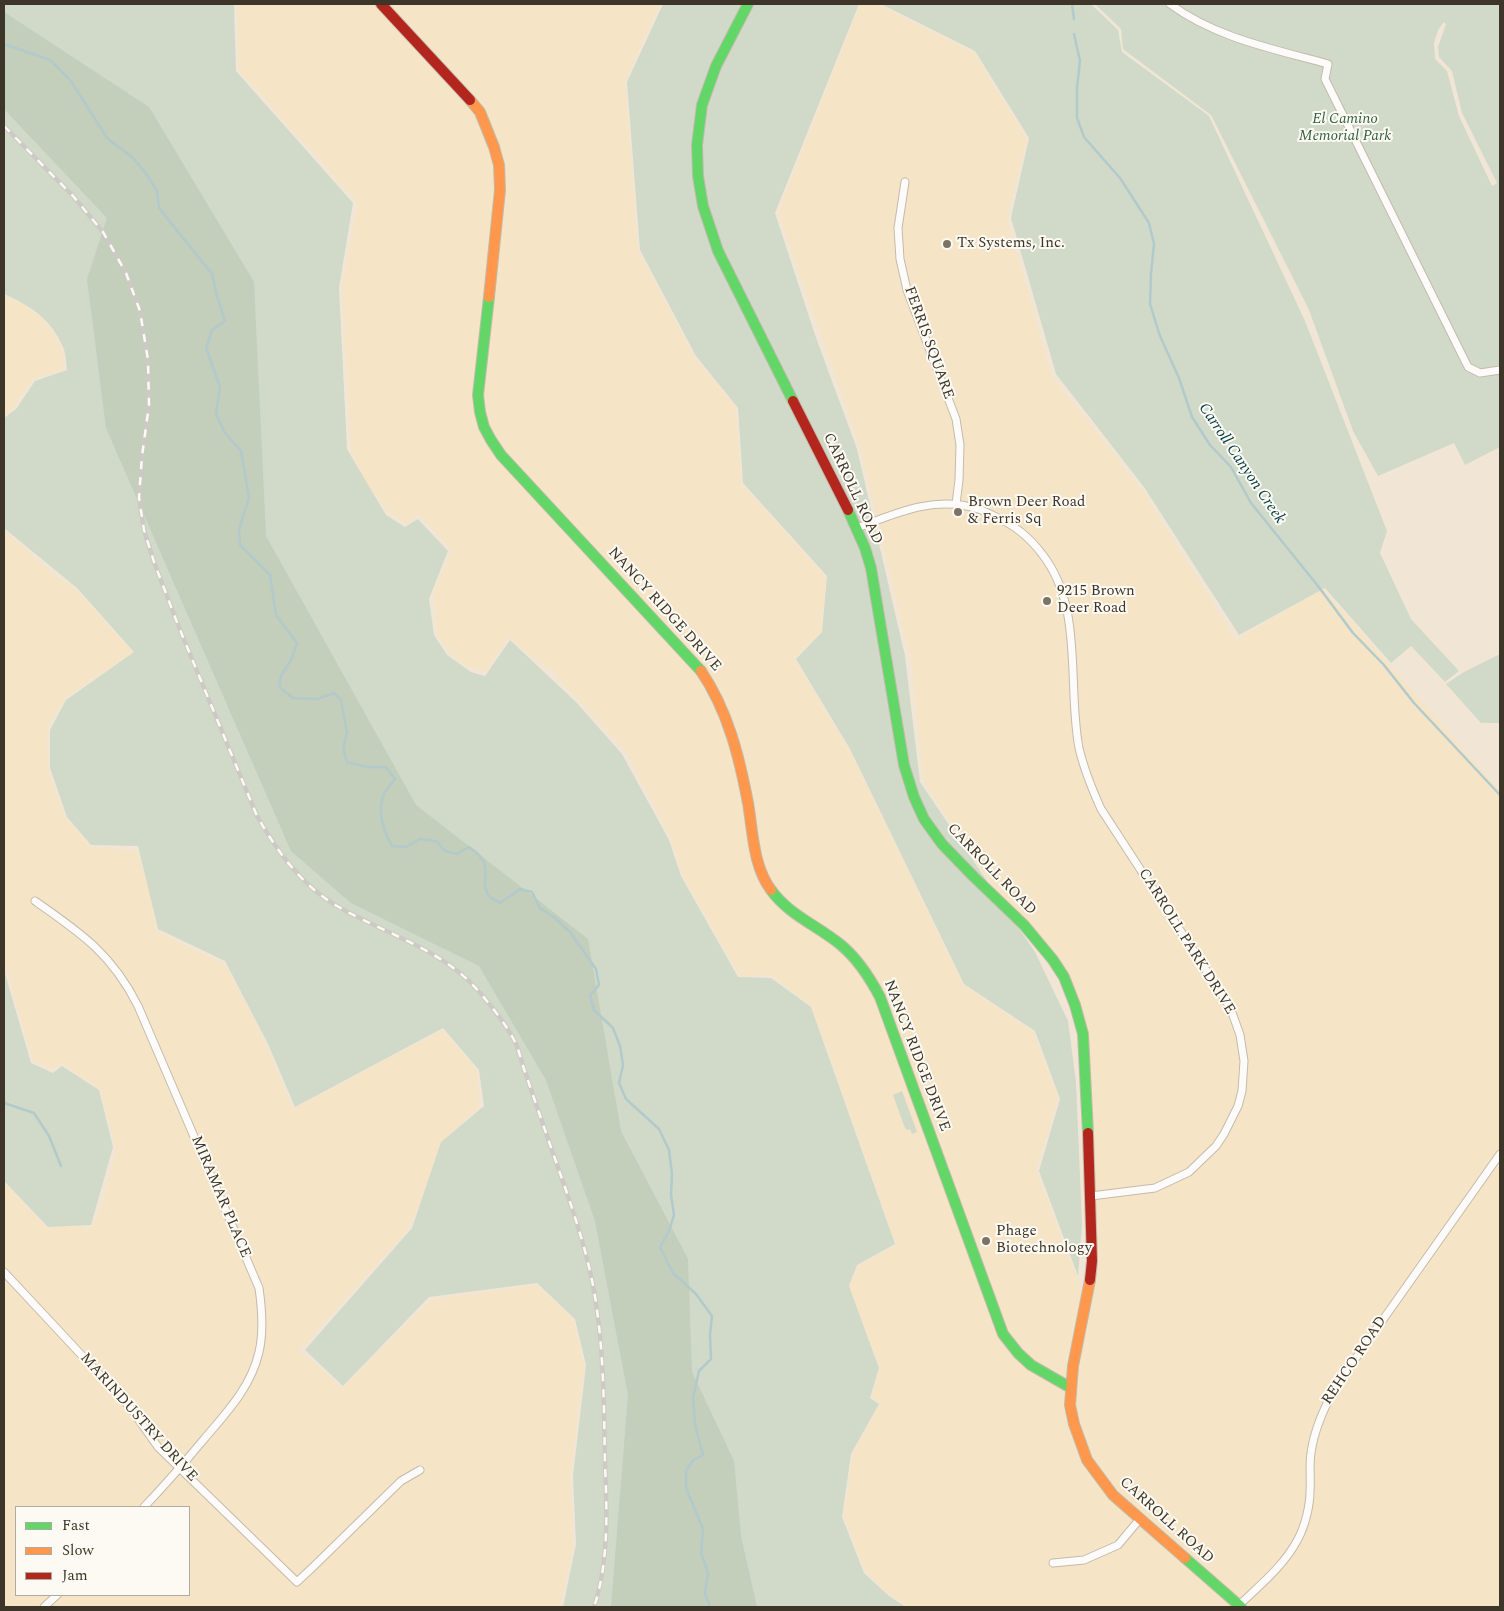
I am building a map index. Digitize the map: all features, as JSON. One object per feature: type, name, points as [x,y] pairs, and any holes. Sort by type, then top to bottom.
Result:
[{"type":"main road","name":"NANCY RIDGE DRIVE","points":[[381,4],[480,112],[499,165],[500,190],[478,395],[485,433],[501,455],[710,682],[731,726],[760,871],[768,886],[787,909],[842,946],[872,980],[880,997],[1003,1334],[1018,1353],[1031,1365],[1071,1388]]},
{"type":"main road","name":"CARROLL ROAD","points":[[748,4],[718,62],[702,106],[697,143],[697,180],[706,221],[718,251],[857,528],[865,548],[871,568],[904,766],[921,812],[928,825],[946,848],[1033,935],[1054,960],[1068,985],[1080,1019],[1083,1034],[1091,1196],[1092,1261],[1088,1292],[1073,1366],[1070,1405],[1074,1424],[1086,1460],[1113,1495],[1239,1607]]},
{"type":"street","points":[[1170,4],[1202,23],[1231,36],[1328,64],[1325,79],[1468,368],[1480,373],[1500,370]]},
{"type":"street","name":"FERRIS SQUARE","points":[[905,182],[898,228],[900,259],[907,290],[956,419],[960,445],[956,504]]},
{"type":"street","name":"CARROLL PARK DRIVE","points":[[857,528],[904,510],[937,504],[956,504],[978,509],[1009,523],[1032,541],[1052,567],[1061,586],[1067,610],[1079,747],[1088,780],[1101,809],[1230,1007],[1240,1035],[1244,1061],[1242,1091],[1238,1106],[1216,1146],[1189,1172],[1155,1188],[1091,1196]]},
{"type":"street","name":"MIRAMAR PLACE","points":[[35,901],[80,932],[96,946],[115,967],[131,992],[259,1288],[262,1331],[259,1353],[246,1385],[228,1410],[145,1506]]},
{"type":"street","name":"REHCO ROAD","points":[[1239,1607],[1287,1558],[1299,1537],[1307,1512],[1310,1491],[1311,1451],[1321,1413],[1334,1388],[1500,1154]]},
{"type":"street","name":"MARINDUSTRY DRIVE","points":[[4,1272],[129,1406],[158,1446],[297,1582],[402,1481],[420,1470]]},
{"type":"street","points":[[1053,1563],[1084,1560],[1118,1545],[1139,1520]]},
{"type":"street","points":[[44,1607],[56,1596]]},
{"type":"shaded area","points":[[237,4],[660,4],[625,81],[638,251],[695,358],[736,408],[741,484],[826,577],[821,632],[794,658],[851,753],[963,985],[1033,1032],[1058,1098],[1036,1171],[1089,1310],[1091,1109],[1081,1005],[972,857],[923,779],[912,666],[860,447],[778,213],[860,4],[877,4],[974,53],[1027,139],[1007,218],[1052,376],[1142,490],[1236,640],[1323,589],[1500,791],[1500,1607],[909,1607],[886,1592],[865,1572],[844,1517],[853,1454],[880,1404],[872,1397],[880,1368],[849,1286],[859,1265],[896,1245],[812,1006],[771,975],[740,976],[683,876],[671,838],[626,751],[551,670],[519,647],[510,635],[486,672],[466,666],[449,652],[437,635],[434,591],[452,551],[419,514],[407,524],[390,513],[366,482],[351,451],[342,287],[358,203],[239,70]]},
{"type":"shaded area","points":[[4,296],[23,304],[46,322],[62,348],[64,369],[33,379],[12,409],[4,416]]},
{"type":"shaded area","points":[[4,530],[50,572],[76,590],[133,652],[65,698],[47,727],[48,770],[65,817],[90,847],[137,851],[150,895],[156,931],[225,965],[257,1025],[293,1109],[443,1030],[477,1071],[480,1107],[441,1142],[420,1202],[408,1229],[299,1350],[342,1388],[431,1300],[537,1285],[573,1319],[584,1365],[570,1476],[573,1546],[560,1607],[4,1607],[4,1183],[48,1229],[66,1226],[92,1228],[105,1195],[116,1148],[100,1088],[61,1063],[51,1069],[33,1060],[4,961]]},
{"type":"green space","points":[[4,4],[234,4],[236,71],[353,203],[339,288],[347,449],[386,515],[405,527],[418,519],[448,551],[429,599],[434,635],[447,655],[471,672],[485,676],[510,640],[576,702],[622,754],[669,840],[681,876],[738,977],[771,978],[811,1007],[895,1244],[857,1265],[849,1286],[879,1368],[870,1398],[879,1404],[851,1454],[842,1517],[864,1573],[889,1596],[906,1607],[563,1607],[576,1544],[573,1476],[586,1365],[575,1319],[537,1283],[429,1297],[343,1386],[305,1350],[412,1228],[441,1142],[484,1106],[479,1070],[443,1028],[295,1107],[268,1044],[225,961],[158,929],[138,846],[91,845],[67,817],[50,768],[50,730],[66,700],[134,652],[77,588],[4,528],[4,418],[16,409],[35,381],[67,370],[64,350],[53,329],[39,314],[23,303],[4,294]]},
{"type":"green space","points":[[663,4],[859,4],[775,213],[815,335],[857,449],[905,656],[920,782],[1035,952],[1068,1021],[1076,1082],[1082,1225],[1078,1276],[1039,1171],[1060,1099],[1035,1031],[964,984],[850,749],[796,659],[822,632],[827,576],[743,483],[738,408],[696,356],[640,250],[627,82]]},
{"type":"green space","points":[[881,4],[1091,4],[1118,30],[1122,52],[1209,116],[1305,321],[1387,531],[1380,553],[1411,619],[1459,671],[1445,682],[1411,646],[1391,663],[1325,588],[1239,635],[1144,487],[1056,374],[1011,218],[1029,138],[975,51]]},
{"type":"green space","name":"El Camino Memorial Park","points":[[1095,4],[1500,4],[1500,447],[1465,465],[1454,443],[1378,476],[1353,431],[1309,310],[1211,115],[1123,49],[1121,29]],"holes":[[[1444,22],[1446,24],[1438,47],[1439,57],[1452,71],[1462,113],[1497,183],[1492,186],[1459,116],[1447,71],[1435,59],[1434,43],[1438,30]]]},
{"type":"green space","points":[[4,12],[149,107],[254,282],[266,536],[416,805],[588,939],[621,1131],[688,1259],[692,1372],[734,1461],[741,1536],[757,1607],[611,1607],[628,1395],[595,1221],[546,1080],[479,966],[351,903],[291,851],[106,428],[87,279],[107,218],[4,109]]},
{"type":"green space","points":[[1500,654],[1500,723],[1481,723],[1446,684],[1464,672]]},
{"type":"green space","points":[[4,970],[31,1063],[53,1073],[62,1066],[99,1090],[113,1147],[91,1225],[48,1227],[4,1181]]},
{"type":"green space","points":[[902,1091],[917,1132],[912,1134],[910,1129],[907,1130],[905,1128],[893,1095]]},
{"type":"waterway","name":"Carroll Canyon Creek","points":[[1072,4],[1074,19]]},
{"type":"waterway","name":"Carroll Canyon Creek","points":[[1074,34],[1080,61],[1077,88],[1077,118],[1084,137],[1120,178],[1149,223],[1154,244],[1150,304],[1160,336],[1179,378],[1192,417],[1210,445],[1231,467],[1251,503],[1353,633],[1384,665],[1414,703],[1500,795]]},
{"type":"waterway","points":[[4,44],[50,60],[70,80],[108,139],[132,157],[147,175],[157,191],[159,208],[212,274],[225,321],[212,330],[206,348],[220,387],[216,414],[225,433],[241,451],[249,498],[239,529],[240,545],[270,575],[276,615],[297,643],[291,660],[281,676],[279,687],[293,698],[317,699],[334,693],[341,700],[347,733],[343,749],[347,762],[367,767],[386,767],[395,779],[385,792],[381,806],[383,827],[392,846],[406,847],[420,839],[436,841],[445,851],[457,854],[469,847],[483,860],[486,873],[486,891],[490,897],[500,903],[520,889],[532,892],[540,908],[555,918],[570,932],[596,969],[599,985],[590,996],[594,1010],[613,1028],[620,1046],[623,1065],[619,1083],[626,1099],[659,1129],[669,1150],[674,1215],[669,1231],[660,1247],[673,1273],[696,1294],[712,1316],[710,1335],[711,1359],[699,1371],[693,1398],[695,1424],[703,1455],[693,1460],[686,1471],[686,1488],[703,1529],[701,1553],[708,1573],[705,1594],[710,1607]]},
{"type":"waterway","points":[[4,1103],[34,1113],[49,1136],[61,1166]]},
{"type":"railway","points":[[4,126],[73,196],[103,232],[126,273],[140,311],[148,360],[149,405],[142,456],[139,498],[144,530],[178,625],[257,816],[291,866],[312,888],[337,906],[423,949],[455,969],[470,982],[488,1003],[507,1027],[516,1045],[576,1219],[588,1264],[597,1310],[603,1387],[606,1536],[599,1590],[594,1607]]},
{"type":"traffic: fast","points":[[748,4],[716,66],[702,105],[697,145],[698,176],[703,206],[718,251],[793,401]]},
{"type":"traffic: fast","points":[[489,297],[478,395],[484,427],[491,440],[501,455],[701,671]]},
{"type":"traffic: fast","points":[[848,510],[865,548],[871,568],[904,765],[914,797],[924,819],[942,844],[1024,925],[1053,960],[1064,977],[1075,1005],[1083,1034],[1088,1133]]},
{"type":"traffic: fast","points":[[771,890],[786,906],[847,950],[872,983],[880,997],[1003,1334],[1018,1353],[1031,1365],[1071,1388]]},
{"type":"traffic: fast","points":[[1185,1558],[1241,1607]]},
{"type":"traffic: slow","points":[[470,100],[480,112],[499,165],[500,190],[489,297]]},
{"type":"traffic: slow","points":[[701,671],[718,702],[731,734],[745,785],[757,860],[765,881],[771,890]]},
{"type":"traffic: slow","points":[[1090,1280],[1073,1366],[1070,1405],[1074,1424],[1087,1460],[1113,1495],[1185,1558]]},
{"type":"traffic: jam","points":[[381,4],[470,100]]},
{"type":"traffic: jam","points":[[793,401],[848,510]]},
{"type":"traffic: jam","points":[[1088,1133],[1092,1261],[1090,1280]]},
{"type":"place","name":"Tx Systems, Inc.","points":[[947,244]]},
{"type":"place","name":"Brown Deer Road & Ferris Sq","points":[[958,512]]},
{"type":"place","name":"9215 Brown Deer Road","points":[[1047,601]]},
{"type":"place","name":"Phage Biotechnology","points":[[986,1241]]}]
